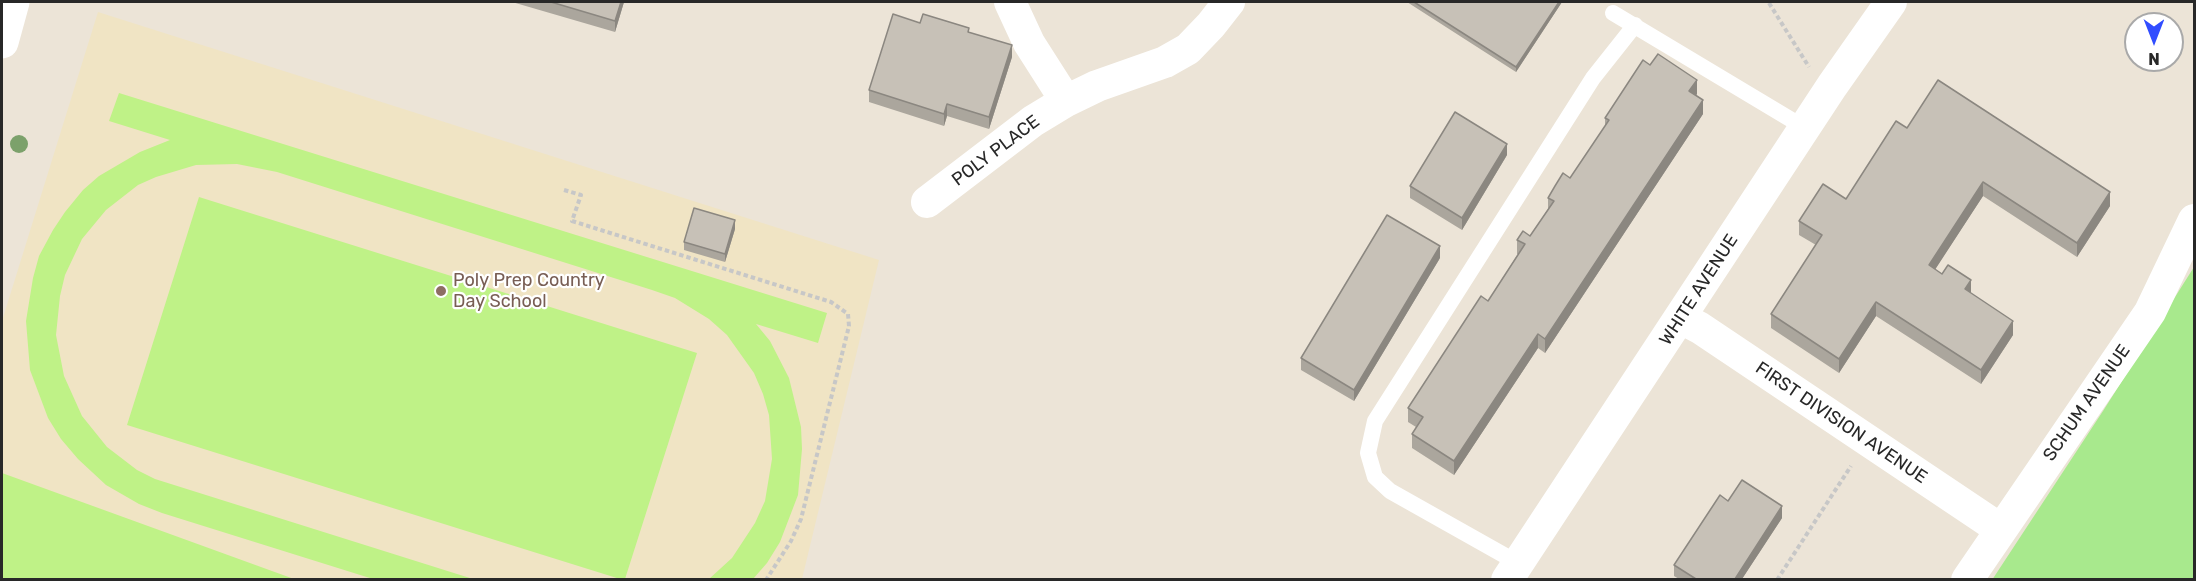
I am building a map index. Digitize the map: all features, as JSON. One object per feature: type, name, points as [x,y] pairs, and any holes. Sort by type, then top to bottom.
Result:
[{"type":"main road","points":[[2,42],[14,2]]},
{"type":"street","points":[[1010,2],[1029,43],[1066,101]]},
{"type":"street","name":"POLY PLACE","points":[[927,202],[1033,121],[1066,101],[1097,86],[1165,62],[1188,49],[1229,2]]},
{"type":"street","name":"WHITE AVENUE","points":[[1512,571],[1805,128],[1892,2]]},
{"type":"street","name":"SCHUM AVENUE","points":[[1967,579],[2150,312],[2194,220]]},
{"type":"street","name":"FIRST DIVISION AVENUE","points":[[1681,318],[1700,328],[2000,529]]},
{"type":"lane","points":[[1613,13],[1805,128]]},
{"type":"lane","points":[[1512,571],[1390,491],[1375,477],[1368,453],[1375,421],[1593,78],[1635,25]]},
{"type":"path","points":[[1769,3],[1810,70]]},
{"type":"path","points":[[564,190],[581,195],[572,221],[831,302],[848,314],[849,326],[801,519],[781,559],[766,579]]},
{"type":"path","points":[[1777,579],[1868,441]]},
{"type":"shaded area","name":"Poly Prep Country Day School","points":[[98,12],[879,260],[802,579],[2,580],[2,321]]},
{"type":"green space","points":[[119,93],[827,313],[818,343],[756,324],[770,341],[789,378],[801,427],[802,449],[798,495],[780,542],[767,563],[753,579],[709,579],[732,558],[755,523],[765,501],[772,459],[769,415],[754,373],[727,335],[709,319],[675,298],[652,290],[277,172],[237,164],[196,165],[138,185],[106,210],[82,239],[65,275],[60,296],[56,335],[64,376],[82,416],[107,447],[137,470],[155,479],[473,579],[373,579],[162,513],[139,504],[106,485],[78,459],[61,439],[48,418],[30,370],[26,321],[39,256],[65,212],[83,190],[99,176],[140,152],[170,140],[109,121]]},
{"type":"green space","points":[[199,197],[697,353],[625,579],[127,425]]},
{"type":"green space","points":[[2194,267],[2194,579],[1992,580],[2103,411]]},
{"type":"green space","points":[[2,473],[294,579],[2,579]]},
{"type":"building","points":[[551,2],[621,2],[615,21]]},
{"type":"building","points":[[1414,2],[1559,2],[1516,67]]},
{"type":"building","points":[[893,14],[920,23],[923,14],[969,28],[968,32],[1012,45],[989,117],[947,104],[944,114],[869,90]]},
{"type":"building","points":[[1658,54],[1697,80],[1689,91],[1703,100],[1545,339],[1538,334],[1454,461],[1412,434],[1423,417],[1408,408],[1481,296],[1488,301],[1525,244],[1517,240],[1523,231],[1530,236],[1554,201],[1548,198],[1563,173],[1570,178],[1609,120],[1605,118],[1643,60],[1650,65]]},
{"type":"building","points":[[1938,80],[2110,192],[2077,243],[1983,182],[1929,265],[1942,274],[1948,265],[1971,280],[1965,289],[2013,321],[1981,370],[1876,302],[1839,359],[1771,314],[1822,235],[1799,221],[1823,184],[1846,199],[1896,121],[1907,128]]},
{"type":"building","points":[[1455,112],[1507,144],[1462,218],[1410,186]]},
{"type":"building","points":[[694,208],[735,220],[725,254],[684,242]]},
{"type":"building","points":[[1387,215],[1440,246],[1354,390],[1301,358]]},
{"type":"building","points":[[1742,480],[1782,506],[1735,579],[1696,579],[1674,565],[1720,495],[1728,501]]},
{"type":"place","name":"Poly Prep Country Day School","points":[[441,291]]}]
